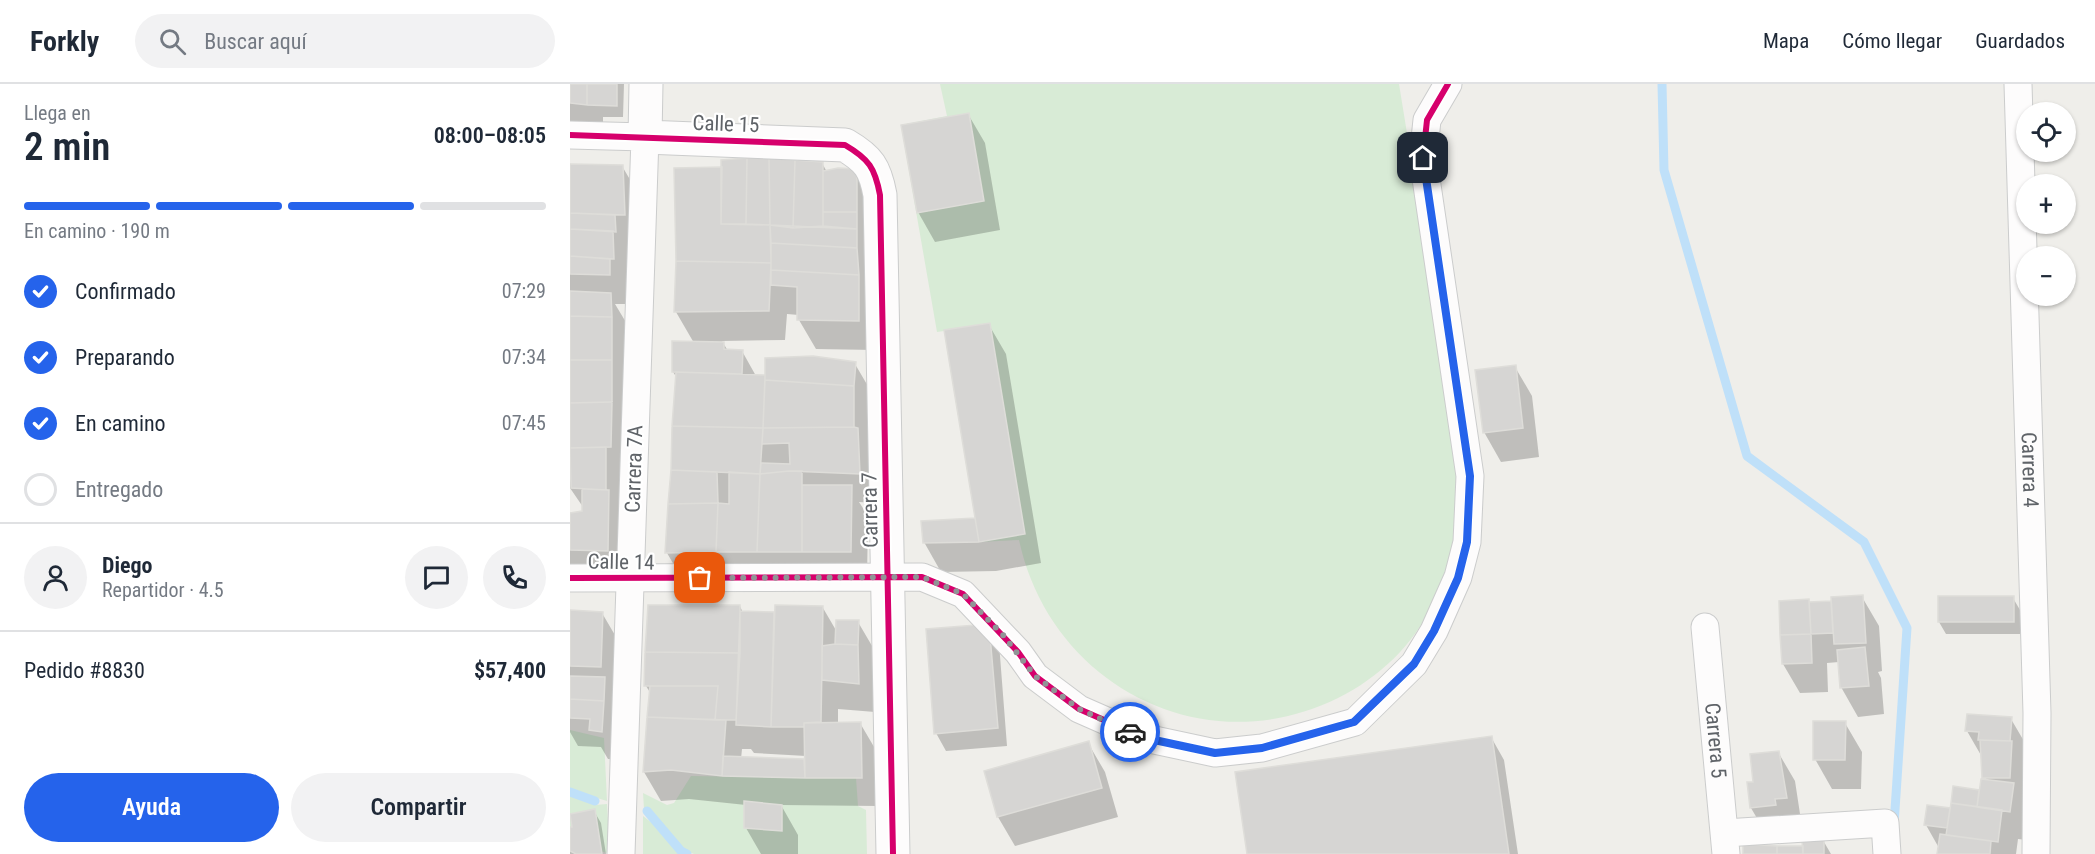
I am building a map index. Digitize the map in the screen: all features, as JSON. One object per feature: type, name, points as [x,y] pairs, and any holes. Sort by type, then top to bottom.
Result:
[{"type":"street","name":"Carrera 7A","points":[[621,854],[646,84]]},
{"type":"street","name":"Calle 14","points":[[570,578],[922,577],[963,594],[1003,635],[1035,676],[1079,709],[1145,738],[1215,753],[1262,748],[1354,722],[1414,664],[1434,631],[1458,578],[1467,542],[1470,476],[1423,158],[1427,120],[1448,84]]},
{"type":"street","name":"Carrera 4","points":[[2018,84],[2037,712],[2036,854]]},
{"type":"street","name":"Calle 15","points":[[570,135],[845,145],[864,156],[872,168]]},
{"type":"street","name":"Carrera 7","points":[[872,168],[880,195],[893,854]]},
{"type":"street","name":"Carrera 5","points":[[1705,627],[1726,844]]},
{"type":"street","points":[[1726,844],[1885,824],[1887,854]]},
{"type":"green space","points":[[940,84],[1399,84],[1457,441],[1460,515],[1452,565],[1425,619],[1405,647],[1368,680],[1338,698],[1287,716],[1235,722],[1185,715],[1139,698],[1098,671],[1063,635],[1036,591],[1019,540],[979,542],[944,331],[937,332],[901,125],[947,116]]},
{"type":"green space","points":[[570,730],[604,738],[607,801],[570,790]]},
{"type":"green space","points":[[691,776],[856,778],[858,806],[866,810],[867,854],[694,854],[684,850],[649,809],[644,809],[643,793],[667,805],[674,803]]},
{"type":"green space","points":[[570,795],[595,805],[607,804],[610,854],[590,848],[578,854],[570,851]]},
{"type":"green space","points":[[643,816],[661,830],[680,854],[643,854]]},
{"type":"building","points":[[570,84],[587,84],[587,105],[570,103]]},
{"type":"building","points":[[587,84],[617,84],[617,106],[587,105]]},
{"type":"building","points":[[969,113],[984,201],[917,213],[901,125]]},
{"type":"building","points":[[747,158],[746,224],[721,224],[721,160]]},
{"type":"building","points":[[747,158],[769,158],[770,225],[746,224]]},
{"type":"building","points":[[769,158],[795,160],[793,228],[770,225]]},
{"type":"building","points":[[795,160],[823,162],[823,226],[793,228]]},
{"type":"building","points":[[570,164],[623,165],[625,215],[570,213]]},
{"type":"building","points":[[722,167],[721,224],[770,225],[771,263],[676,261],[674,168]]},
{"type":"building","points":[[838,168],[857,169],[857,212],[823,212],[823,171]]},
{"type":"building","points":[[823,212],[857,212],[857,229],[823,226]]},
{"type":"building","points":[[570,213],[615,215],[616,232],[570,229]]},
{"type":"building","points":[[770,225],[857,229],[857,248],[771,243]]},
{"type":"building","points":[[570,229],[613,231],[614,259],[570,256]]},
{"type":"building","points":[[771,243],[857,248],[859,275],[771,270]]},
{"type":"building","points":[[570,256],[610,259],[610,275],[570,274]]},
{"type":"building","points":[[676,261],[771,263],[769,311],[674,312]]},
{"type":"building","points":[[771,270],[859,275],[859,321],[797,320],[797,287],[771,285]]},
{"type":"building","points":[[570,291],[611,293],[612,317],[570,316]]},
{"type":"building","points":[[570,316],[612,317],[612,360],[570,360]]},
{"type":"building","points":[[990,323],[1025,534],[979,542],[944,330]]},
{"type":"building","points":[[672,341],[724,342],[724,349],[743,350],[742,374],[672,372]]},
{"type":"building","points":[[813,356],[856,362],[854,386],[765,380],[765,358]]},
{"type":"building","points":[[570,360],[612,360],[612,402],[570,403]]},
{"type":"building","points":[[1516,365],[1523,428],[1483,433],[1475,370]]},
{"type":"building","points":[[676,372],[765,375],[763,428],[672,426]]},
{"type":"building","points":[[765,380],[854,386],[854,427],[763,428]]},
{"type":"building","points":[[612,402],[611,447],[570,448],[570,403]]},
{"type":"building","points":[[672,426],[763,428],[760,474],[671,470]]},
{"type":"building","points":[[763,428],[858,428],[860,474],[789,471],[760,474],[761,463],[790,464],[789,443],[762,444]]},
{"type":"building","points":[[606,447],[606,490],[571,488],[570,448]]},
{"type":"building","points":[[671,470],[717,472],[718,503],[668,504]]},
{"type":"building","points":[[802,471],[802,552],[757,552],[760,474]]},
{"type":"building","points":[[729,472],[760,474],[757,552],[716,552],[718,503],[729,504]]},
{"type":"building","points":[[802,485],[852,485],[851,552],[802,552]]},
{"type":"building","points":[[582,489],[609,490],[608,551],[570,550],[570,513],[582,511]]},
{"type":"building","points":[[718,503],[716,552],[665,553],[668,504]]},
{"type":"building","points":[[975,518],[979,542],[923,543],[921,521]]},
{"type":"building","points":[[1863,595],[1866,643],[1834,644],[1831,597]]},
{"type":"building","points":[[1938,596],[2014,596],[2014,622],[1938,622]]},
{"type":"building","points":[[1809,599],[1811,634],[1780,635],[1779,601]]},
{"type":"building","points":[[1831,601],[1833,633],[1811,634],[1809,602]]},
{"type":"building","points":[[648,605],[740,605],[740,653],[645,652]]},
{"type":"building","points":[[775,605],[823,606],[821,722],[804,723],[804,727],[771,727]]},
{"type":"building","points":[[570,610],[603,612],[601,667],[570,666]]},
{"type":"building","points":[[740,611],[774,612],[771,727],[736,725]]},
{"type":"building","points":[[836,620],[859,620],[858,645],[835,644]]},
{"type":"building","points":[[989,624],[998,728],[934,734],[926,629]]},
{"type":"building","points":[[1811,634],[1812,663],[1782,664],[1780,635]]},
{"type":"building","points":[[858,645],[859,684],[822,680],[822,646]]},
{"type":"building","points":[[1865,647],[1869,686],[1840,688],[1837,650]]},
{"type":"building","points":[[645,652],[740,653],[736,720],[715,720],[718,686],[644,686]]},
{"type":"building","points":[[570,676],[605,677],[604,701],[570,699]]},
{"type":"building","points":[[650,686],[718,686],[715,720],[647,717]]},
{"type":"building","points":[[570,699],[604,701],[602,732],[589,730],[590,719],[570,718]]},
{"type":"building","points":[[1967,714],[2012,717],[2010,741],[1978,740],[1979,732],[1965,731]]},
{"type":"building","points":[[647,717],[726,720],[722,776],[671,770],[643,772]]},
{"type":"building","points":[[1813,721],[1846,721],[1845,760],[1813,760]]},
{"type":"building","points":[[861,722],[862,778],[805,778],[804,723]]},
{"type":"building","points":[[1492,736],[1509,854],[1247,854],[1235,772]]},
{"type":"building","points":[[1980,740],[2012,741],[2010,778],[1982,778]]},
{"type":"building","points":[[1089,741],[1102,788],[997,817],[984,771]]},
{"type":"building","points":[[1779,751],[1787,798],[1775,799],[1776,805],[1750,808],[1747,782],[1753,782],[1750,754]]},
{"type":"building","points":[[723,756],[804,759],[805,778],[722,776]]},
{"type":"building","points":[[1981,779],[2014,783],[2010,812],[1977,807]]},
{"type":"building","points":[[1953,786],[1979,790],[1977,807],[1951,803]]},
{"type":"building","points":[[744,801],[782,805],[782,831],[744,828]]},
{"type":"building","points":[[1951,803],[2002,810],[1998,842],[1946,835]]},
{"type":"building","points":[[1927,805],[1950,808],[1947,828],[1924,825]]},
{"type":"building","points":[[595,809],[602,854],[576,854],[570,851],[570,827],[572,827],[570,814]]},
{"type":"building","points":[[1940,834],[1991,841],[1990,854],[1937,854]]},
{"type":"building","points":[[1824,840],[1824,854],[1803,854],[1802,841]]},
{"type":"building","points":[[1743,844],[1777,846],[1777,854],[1743,854]]},
{"type":"building","points":[[1777,846],[1803,846],[1803,854],[1777,854]]},
{"type":"waterway","points":[[1662,84],[1664,170],[1747,456],[1864,542],[1907,628],[1894,825]]},
{"type":"waterway","points":[[570,792],[595,801]]},
{"type":"waterway","points":[[647,811],[681,851],[687,854]]},
{"type":"cycle path","points":[[570,578],[922,577],[963,594],[1018,652],[1035,676],[1079,709],[1145,738],[1215,753],[1262,748],[1355,722],[1414,664],[1434,631],[1458,577],[1467,542],[1470,476],[1423,158],[1427,120],[1448,84]]},
{"type":"cycle path","points":[[570,135],[845,145],[860,155],[873,171],[880,195],[893,854]]},
{"type":"way so far","points":[[700,578],[922,577],[963,594],[1018,652],[1035,676],[1079,709],[1130,732]]},
{"type":"route","points":[[1130,732],[1145,738],[1215,753],[1262,748],[1354,722],[1414,664],[1434,631],[1458,578],[1467,542],[1470,476],[1423,158]]}]
